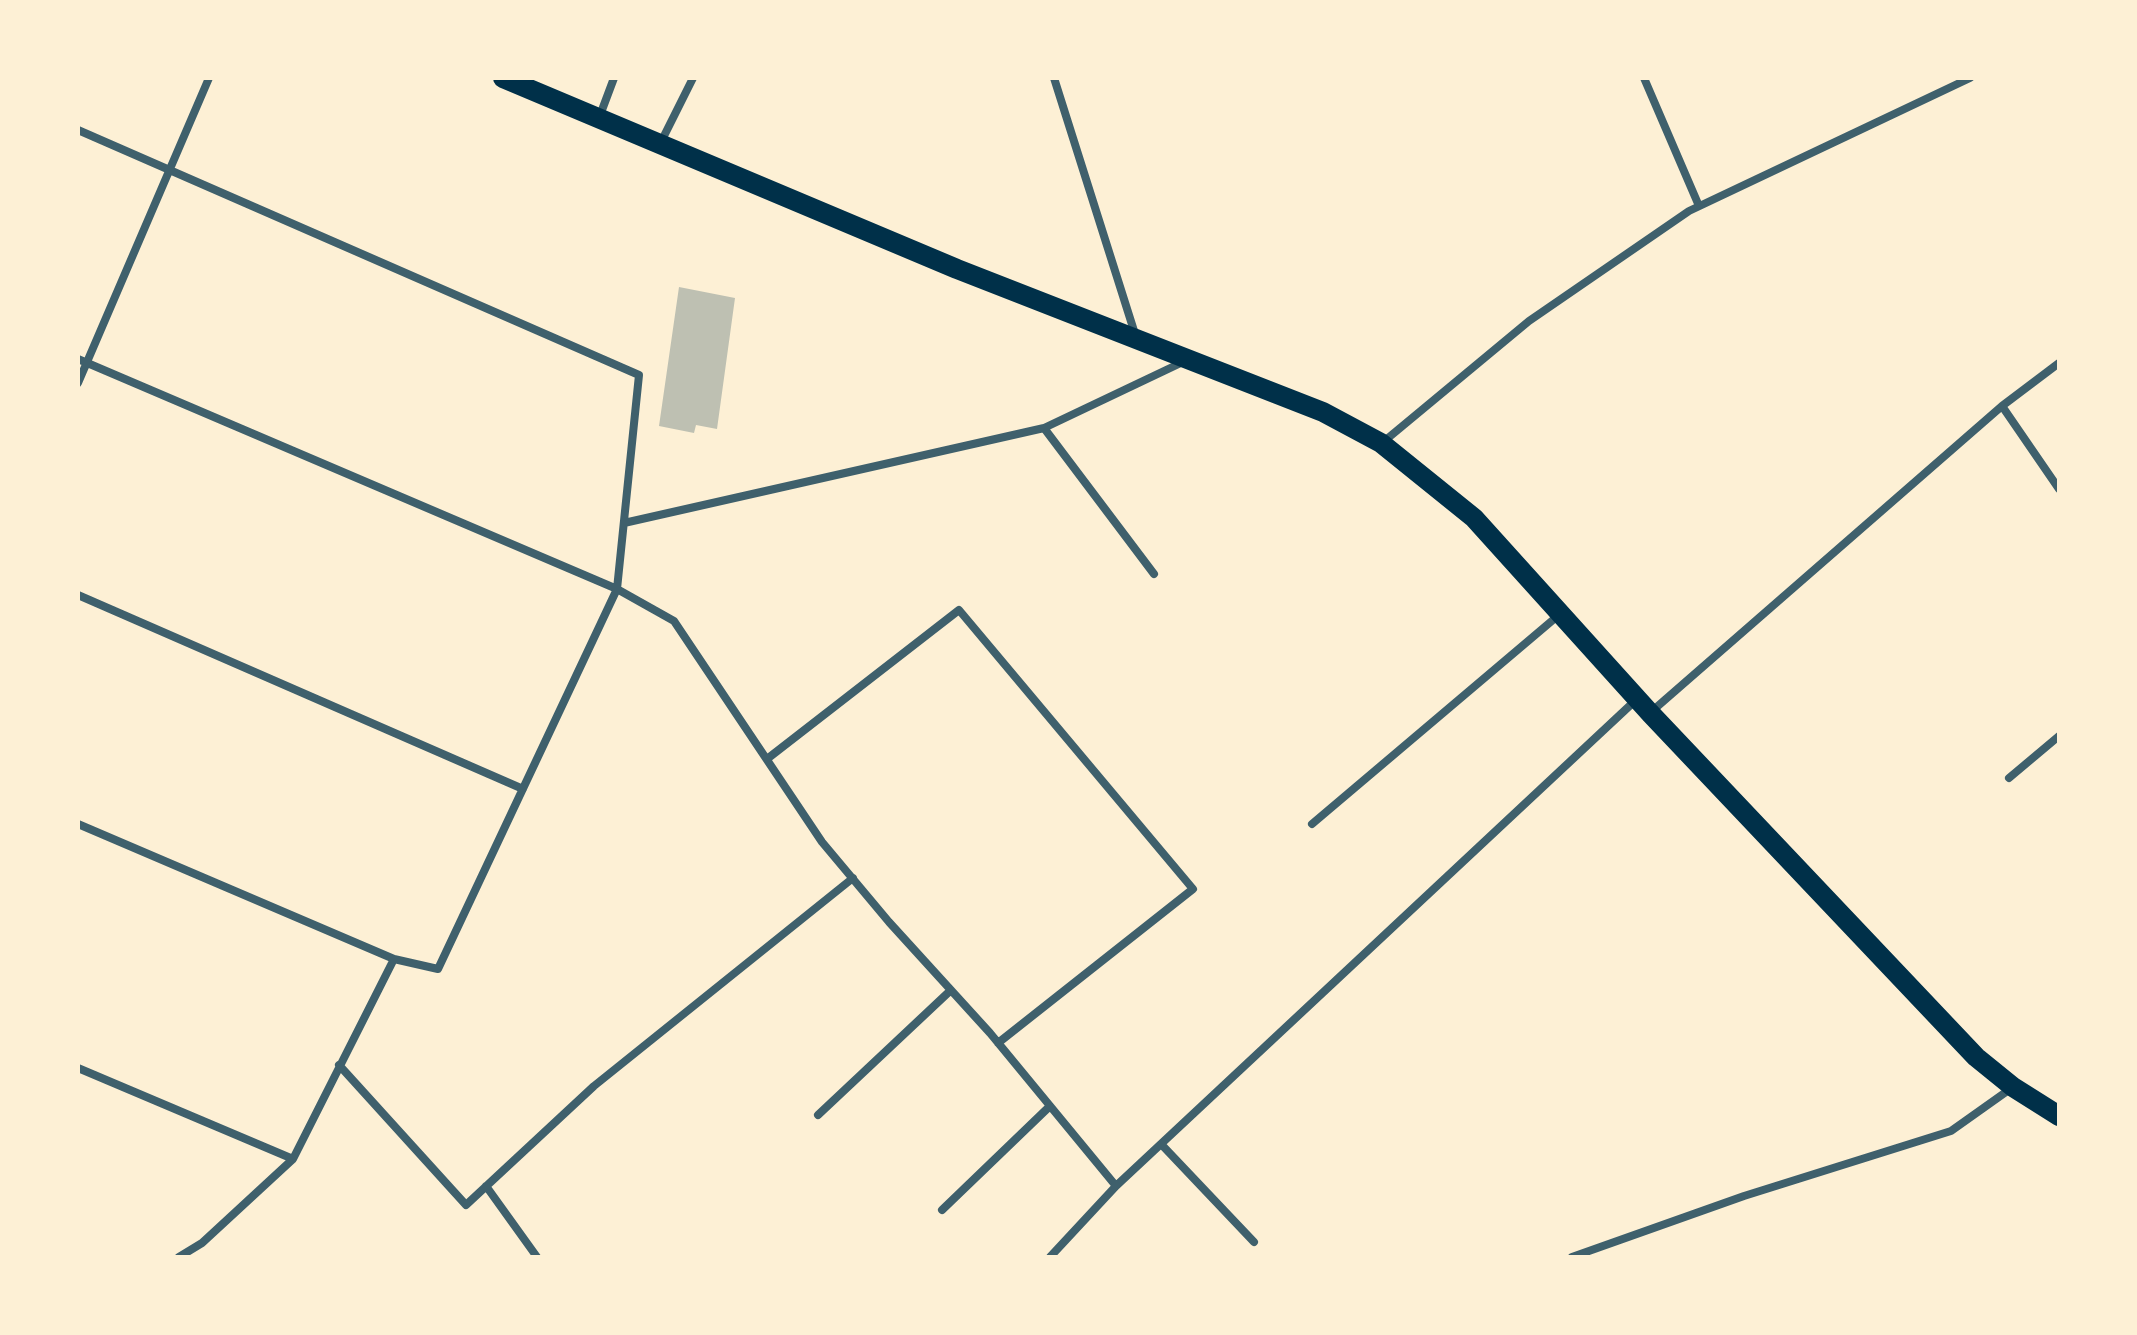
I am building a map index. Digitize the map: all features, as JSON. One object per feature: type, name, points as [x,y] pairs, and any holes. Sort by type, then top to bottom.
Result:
[{"type":"main road","points":[[503,78],[957,269],[1323,412],[1381,443],[1474,518],[1644,705],[1976,1057],[2013,1087],[2059,1116]]},
{"type":"street","points":[[78,383],[82,361],[209,78]]},
{"type":"street","points":[[599,119],[614,78]]},
{"type":"street","points":[[660,145],[693,78]]},
{"type":"street","points":[[1054,78],[1137,339]]},
{"type":"street","points":[[1644,78],[1699,206]]},
{"type":"street","points":[[1381,443],[1529,321],[1699,206],[1970,78]]},
{"type":"street","points":[[78,130],[639,375],[617,589],[438,969],[394,959],[78,824]]},
{"type":"street","points":[[624,523],[1044,428],[1189,359]]},
{"type":"street","points":[[82,361],[617,589],[674,621],[822,842],[998,1043],[1116,1186]]},
{"type":"street","points":[[1050,1257],[1116,1186],[1161,1144],[1644,705],[2002,406],[2059,363]]},
{"type":"street","points":[[2002,406],[2059,489]]},
{"type":"street","points":[[1044,428],[1154,574]]},
{"type":"street","points":[[78,595],[523,789]]},
{"type":"street","points":[[767,759],[959,610],[1193,889],[998,1043]]},
{"type":"street","points":[[1312,824],[1561,614]]},
{"type":"street","points":[[2009,778],[2059,736]]},
{"type":"street","points":[[339,1065],[466,1205],[594,1086],[853,878]]},
{"type":"street","points":[[179,1257],[202,1243],[293,1159],[394,959]]},
{"type":"street","points":[[818,1115],[951,990]]},
{"type":"street","points":[[78,1068],[293,1159]]},
{"type":"street","points":[[1572,1257],[1744,1196],[1951,1131],[2013,1087]]},
{"type":"street","points":[[942,1210],[1050,1106]]},
{"type":"street","points":[[1161,1144],[1254,1242]]},
{"type":"street","points":[[486,1186],[537,1257]]},
{"type":"building","points":[[679,287],[735,298],[717,429],[696,425],[694,433],[659,426]]}]
